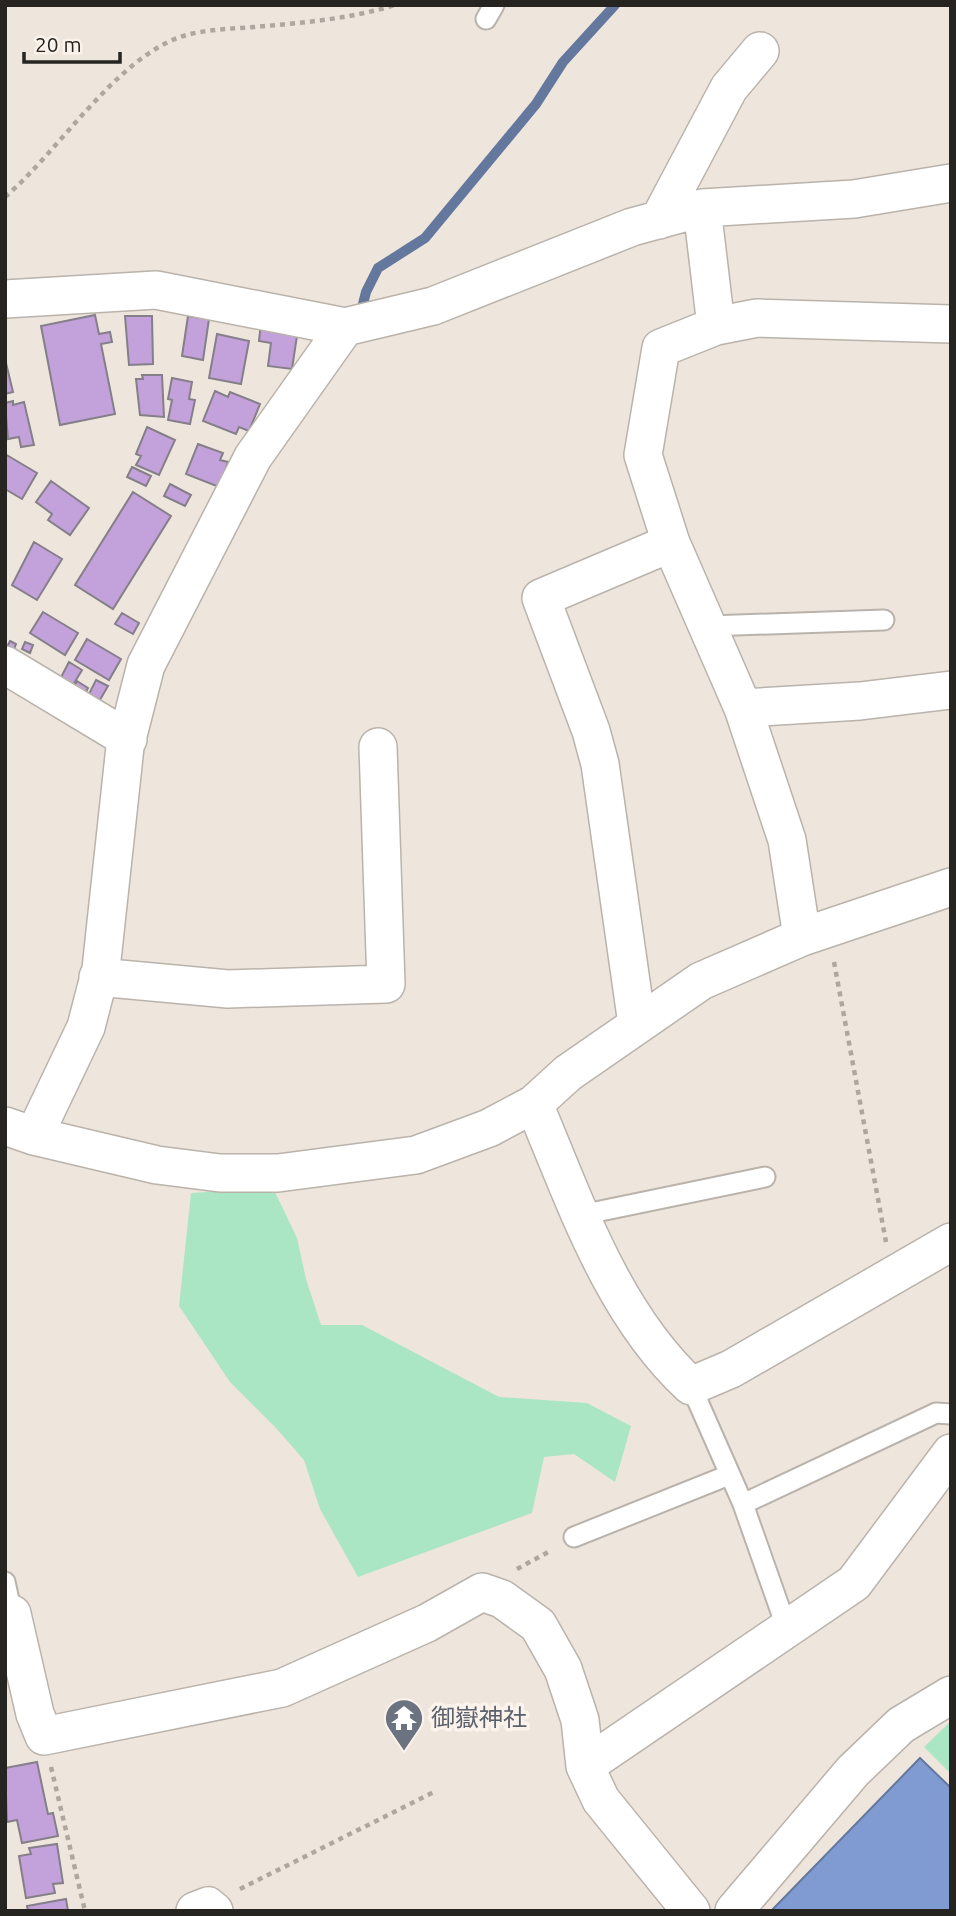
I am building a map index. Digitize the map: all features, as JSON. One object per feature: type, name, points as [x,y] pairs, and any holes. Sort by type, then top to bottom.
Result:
[{"type":"street","points":[[659,220],[729,88],[760,51]]},
{"type":"street","points":[[5,299],[156,290],[345,327],[433,306],[632,227],[702,208],[854,199],[951,183]]},
{"type":"street","points":[[702,208],[716,326]]},
{"type":"street","points":[[815,933],[743,708],[671,543],[643,455],[661,348],[716,326],[757,318],[951,324]]},
{"type":"street","points":[[345,327],[253,457],[146,665],[128,739],[98,977],[86,1027],[20,1131],[157,1165],[220,1173],[278,1173],[416,1156],[489,1128],[534,1104],[568,1073],[701,981],[815,933],[951,887]]},
{"type":"street","points":[[637,1024],[600,764],[591,731],[541,598],[671,543]]},
{"type":"street","points":[[8,672],[128,739]]},
{"type":"street","points":[[743,708],[860,701],[951,690]]},
{"type":"street","points":[[98,977],[228,989],[386,984],[378,747]]},
{"type":"street","points":[[534,1104],[581,1215],[626,1307],[691,1386],[731,1369],[951,1242]]},
{"type":"street","points":[[585,1766],[854,1583],[951,1453]]},
{"type":"street","points":[[7,1603],[35,1714],[44,1735],[282,1688],[427,1623],[491,1585],[502,1599],[538,1625],[563,1670],[580,1720],[585,1766],[601,1800],[691,1911]]},
{"type":"street","points":[[734,1911],[853,1771],[901,1725],[951,1695]]},
{"type":"street","points":[[195,1911],[208,1906],[214,1911]]},
{"type":"lane","points":[[709,626],[884,620]]},
{"type":"lane","points":[[581,1215],[765,1177]]},
{"type":"lane","points":[[691,1386],[743,1504],[788,1629]]},
{"type":"lane","points":[[743,1504],[936,1413],[951,1414]]},
{"type":"lane","points":[[574,1538],[729,1475]]},
{"type":"path","points":[[5,197],[36,171],[86,111],[136,62],[179,37],[220,28],[365,15],[395,5]]},
{"type":"path","points":[[815,933],[855,1089],[892,1274]]},
{"type":"path","points":[[491,1585],[574,1538]]},
{"type":"path","points":[[44,1735],[85,1911]]},
{"type":"path","points":[[276,1871],[436,1791]]},
{"type":"green space","points":[[273,1188],[297,1238],[306,1279],[321,1325],[362,1325],[499,1397],[587,1403],[631,1426],[615,1482],[574,1454],[544,1457],[532,1513],[358,1577],[320,1509],[304,1460],[230,1382],[179,1306],[191,1193]]},
{"type":"green space","points":[[951,1721],[951,1774],[924,1747]]},
{"type":"water","points":[[920,1758],[951,1788],[951,1911],[771,1911]]},
{"type":"building","points":[[95,315],[99,334],[110,332],[112,342],[101,344],[115,414],[60,425],[41,326]]},
{"type":"building","points":[[125,316],[152,316],[153,364],[129,365]]},
{"type":"building","points":[[188,316],[209,319],[203,360],[182,356]]},
{"type":"building","points":[[261,323],[298,329],[292,369],[268,366],[271,343],[259,341]]},
{"type":"building","points":[[217,334],[249,341],[241,384],[209,378]]},
{"type":"building","points":[[5,364],[13,392],[5,394]]},
{"type":"building","points":[[142,375],[162,375],[164,417],[140,415],[136,379],[143,379]]},
{"type":"building","points":[[172,378],[192,382],[189,399],[195,400],[190,424],[168,420]]},
{"type":"building","points":[[215,391],[228,397],[230,392],[260,404],[249,431],[239,427],[236,434],[203,421]]},
{"type":"building","points":[[13,401],[13,405],[24,402],[34,445],[21,447],[19,437],[8,439],[5,403]]},
{"type":"building","points":[[147,427],[175,440],[159,475],[136,465],[141,456],[136,454]]},
{"type":"building","points":[[198,444],[223,453],[220,460],[228,462],[219,487],[186,474]]},
{"type":"building","points":[[5,454],[37,473],[22,499],[5,489]]},
{"type":"building","points":[[132,467],[151,476],[146,486],[127,477]]},
{"type":"building","points":[[51,481],[89,508],[70,535],[48,520],[52,514],[36,502]]},
{"type":"building","points":[[170,484],[191,495],[185,506],[164,496]]},
{"type":"building","points":[[133,492],[171,516],[113,609],[75,585]]},
{"type":"building","points":[[34,542],[62,559],[37,600],[12,585]]},
{"type":"building","points":[[43,612],[78,633],[65,655],[30,633]]},
{"type":"building","points":[[122,613],[139,623],[133,634],[115,624]]},
{"type":"building","points":[[87,639],[121,659],[109,680],[75,660]]},
{"type":"building","points":[[10,641],[16,644],[13,652],[6,649]]},
{"type":"building","points":[[25,642],[33,645],[30,653],[22,649]]},
{"type":"building","points":[[69,662],[82,670],[70,690],[58,683]]},
{"type":"building","points":[[96,680],[108,686],[100,700],[89,694]]},
{"type":"building","points":[[77,681],[88,688],[83,697],[72,690]]},
{"type":"building","points":[[37,1762],[48,1814],[53,1813],[58,1836],[22,1843],[17,1820],[7,1822],[5,1768]]},
{"type":"building","points":[[57,1844],[63,1883],[53,1884],[55,1893],[26,1898],[19,1856],[31,1854],[29,1848]]},
{"type":"building","points":[[66,1899],[68,1911],[28,1911],[27,1906]]},
{"type":"waterway","points":[[362,308],[366,292],[378,268],[425,238],[536,104],[563,62],[615,5]]},
{"type":"place","name":"御嶽神社","points":[[404,1752]]}]
